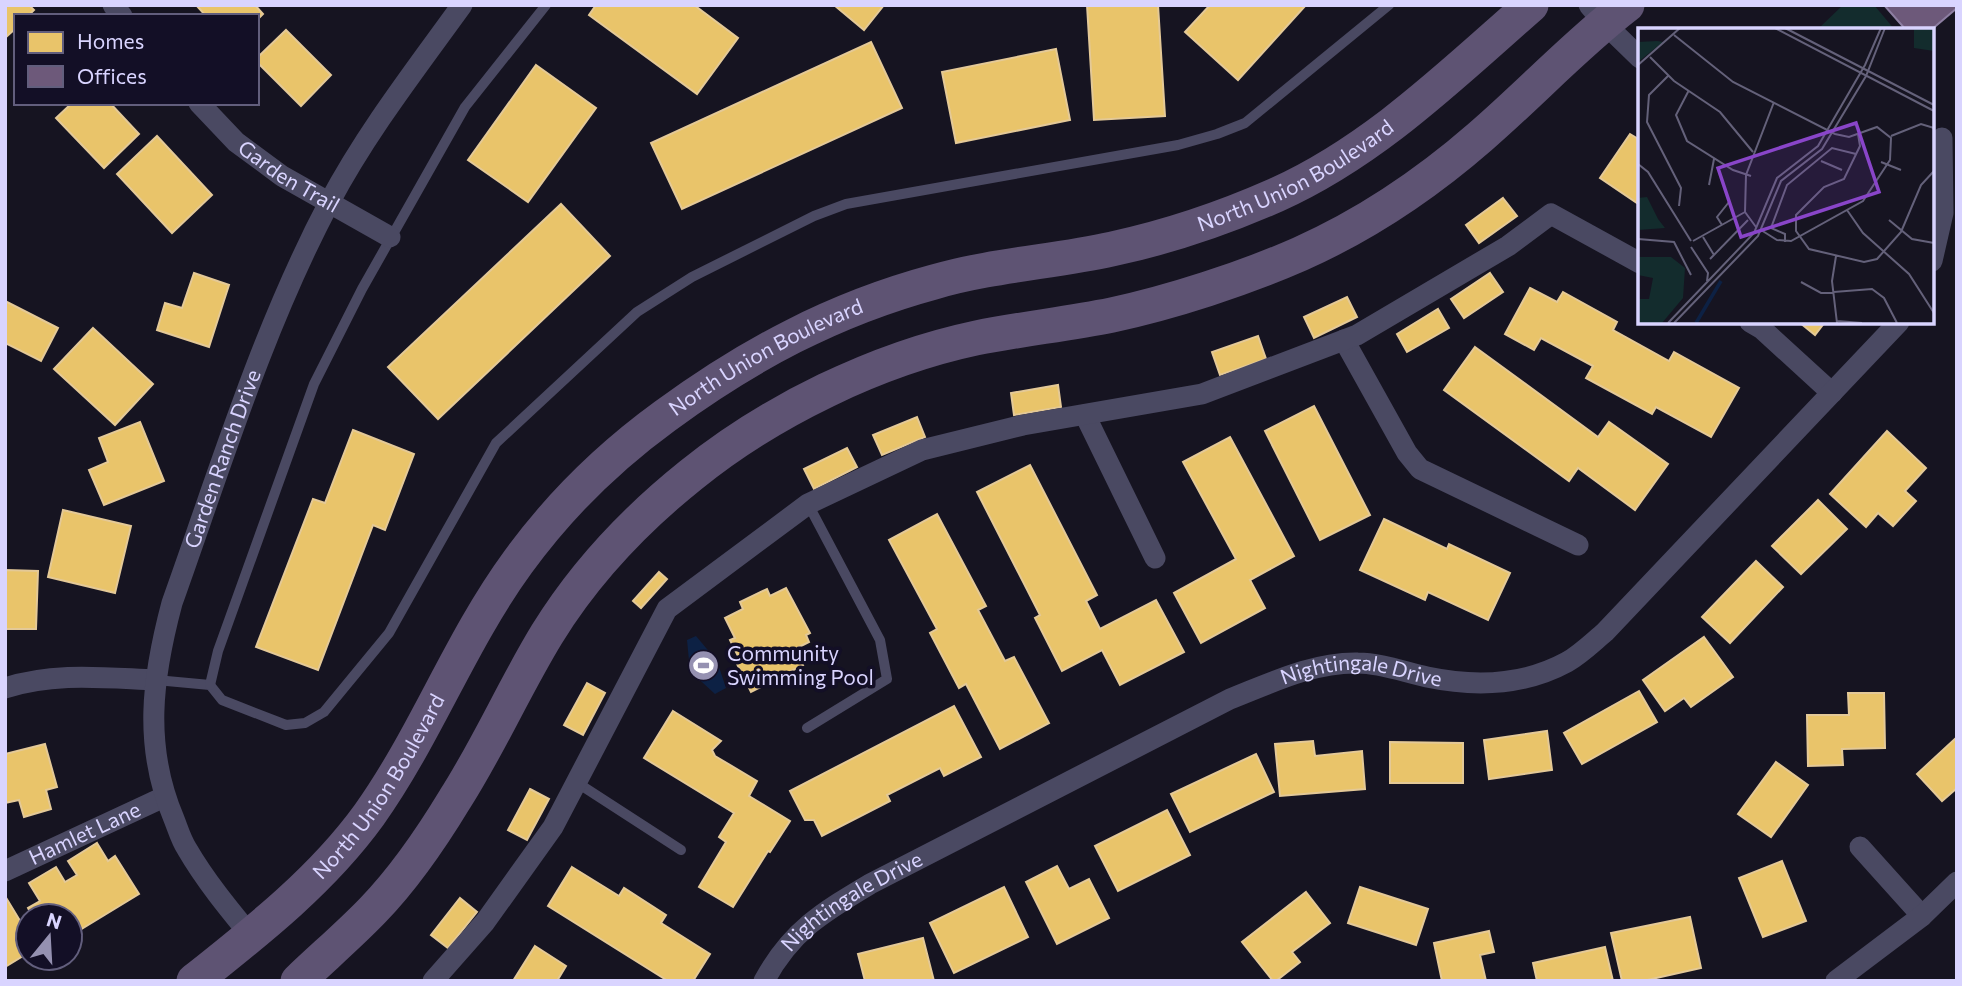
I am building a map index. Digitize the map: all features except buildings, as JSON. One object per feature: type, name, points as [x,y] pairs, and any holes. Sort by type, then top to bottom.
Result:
[{"type":"main road","name":"North Union Boulevard","points":[[194,981],[250,936],[312,880],[365,819],[397,774],[479,625],[518,563],[558,514],[600,470],[662,418],[784,339],[868,303],[936,281],[1110,250],[1161,237],[1279,194],[1340,161],[1401,119],[1531,5]]},
{"type":"main road","points":[[298,981],[376,908],[418,854],[456,798],[549,631],[585,580],[631,529],[691,474],[749,433],[831,388],[909,357],[974,339],[1114,314],[1200,290],[1297,255],[1356,226],[1419,185],[1478,139],[1607,11]]},
{"type":"street","name":"Garden Ranch Drive","points":[[250,936],[185,846],[164,797],[156,766],[152,729],[162,639],[172,603],[266,343],[298,265],[330,202],[379,120],[462,5]]},
{"type":"street","points":[[1607,11],[1638,55]]},
{"type":"street","name":"Garden Trail","points":[[201,105],[236,142],[282,176],[390,237]]},
{"type":"street","points":[[1934,252],[1943,214],[1944,138]]},
{"type":"street","points":[[433,981],[485,922],[553,827],[667,609],[808,504],[922,450],[1023,425],[1202,394],[1357,335],[1508,246],[1551,214],[1638,262]]},
{"type":"street","points":[[1753,324],[1762,329],[1832,393]]},
{"type":"street","name":"Nightingale Drive","points":[[764,981],[796,934],[826,910],[870,884],[1230,699],[1277,680],[1322,666],[1359,663],[1461,683],[1493,684],[1535,677],[1569,661],[1605,632],[1897,324]]},
{"type":"street","points":[[1344,340],[1407,453],[1420,469],[1578,545]]},
{"type":"street","points":[[1085,415],[1155,558]]},
{"type":"street","points":[[5,688],[31,680],[71,676],[156,680]]},
{"type":"street","name":"Hamlet Lane","points":[[5,871],[164,797]]},
{"type":"street","points":[[1860,847],[1922,916]]},
{"type":"street","points":[[1841,980],[1922,916],[1957,883]]},
{"type":"lane","points":[[210,685],[218,651],[314,384],[390,237],[465,107],[547,5]]},
{"type":"lane","points":[[156,680],[210,685],[222,701],[286,725],[305,723],[324,712],[389,633],[496,443],[637,312],[691,277],[814,216],[846,204],[1178,145],[1226,130],[1245,122],[1389,5]]},
{"type":"lane","points":[[807,728],[887,679],[880,640],[808,504]]},
{"type":"lane","points":[[576,782],[681,850]]},
{"type":"green space","points":[[1843,5],[1874,5],[1893,28],[1819,28]]},
{"type":"water","name":"Community Swimming Pool","points":[[696,636],[717,661],[726,688],[715,694],[690,671],[687,640]]},
{"type":"place","name":"Community Swimming Pool","points":[[704,666]]}]
